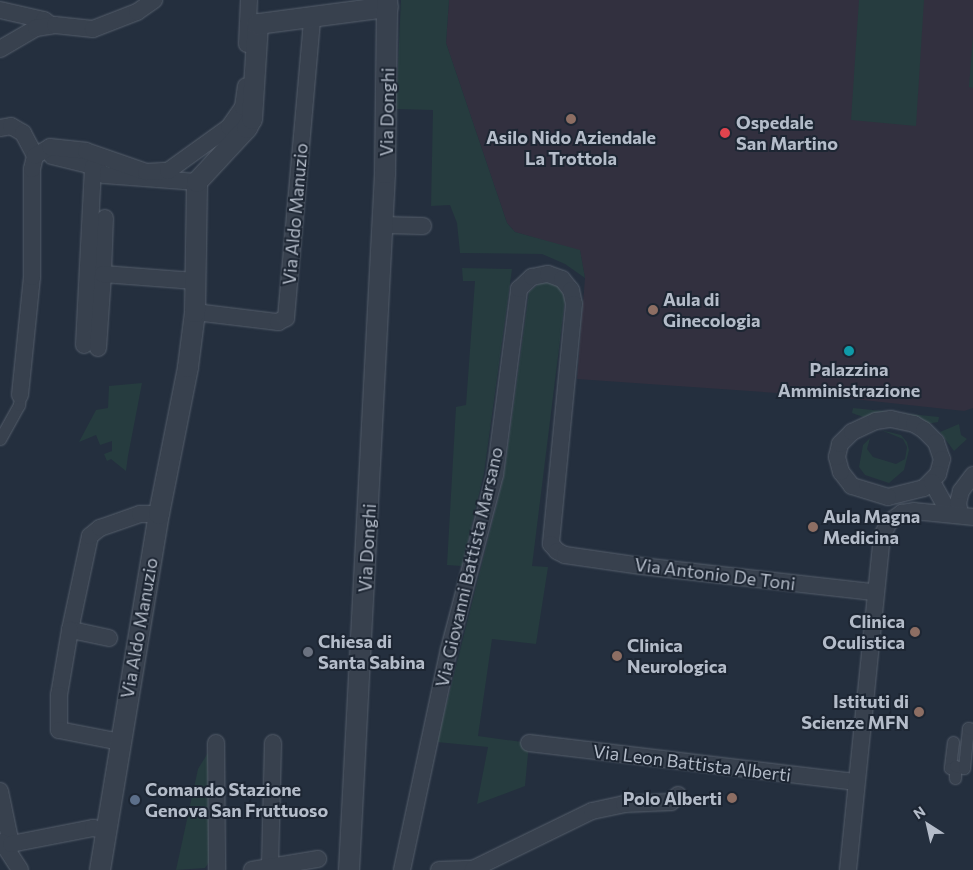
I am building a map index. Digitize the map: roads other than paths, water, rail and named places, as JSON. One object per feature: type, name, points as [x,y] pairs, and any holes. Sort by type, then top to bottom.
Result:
[{"type":"street","points":[[0,10],[51,25],[94,29],[137,12],[154,0]]},
{"type":"street","points":[[137,12],[151,11],[161,6],[162,0]]},
{"type":"street","points":[[36,159],[50,147],[86,151],[146,172],[168,171],[189,159],[229,127],[243,106],[249,0]]},
{"type":"street","points":[[36,159],[93,166],[104,175],[197,182],[247,128],[252,119],[258,24],[312,18],[388,4]]},
{"type":"street","name":"Via Donghi","points":[[349,870],[382,225],[388,4]]},
{"type":"street","name":"Via Aldo Manuzio","points":[[195,312],[278,322],[286,318],[312,18]]},
{"type":"street","points":[[0,49],[36,28],[51,25]]},
{"type":"street","points":[[0,128],[11,126],[23,133],[36,159],[32,277],[19,405],[0,439]]},
{"type":"street","points":[[93,166],[91,347],[103,274],[105,218]]},
{"type":"street","name":"Via Aldo Manuzio","points":[[100,870],[159,514],[188,367],[195,312],[197,182]]},
{"type":"street","points":[[382,225],[424,226]]},
{"type":"street","points":[[103,274],[195,281]]},
{"type":"street","name":"Via Giovanni Battista Marsano","points":[[402,870],[449,649],[495,475],[519,290],[532,277],[548,274],[562,279],[571,290],[574,304],[550,544],[557,551]]},
{"type":"street","points":[[870,494],[896,497],[924,488],[932,482],[941,468],[942,459],[930,436],[914,424],[894,419],[876,421],[845,438],[837,457],[846,480],[870,494],[879,502],[889,522]]},
{"type":"street","points":[[967,516],[958,503],[961,491],[973,475]]},
{"type":"street","points":[[932,482],[945,505]]},
{"type":"street","points":[[848,870],[874,592],[882,536],[889,522],[902,513],[914,511],[967,516]]},
{"type":"street","points":[[120,742],[59,730],[59,695],[70,630],[90,536],[100,528],[140,514],[159,514]]},
{"type":"street","name":"Via Antonio De Toni","points":[[557,551],[565,555],[649,567],[874,592]]},
{"type":"street","name":"Via Aldo Manuzio","points":[[70,630],[109,638]]},
{"type":"street","points":[[953,742],[950,768],[955,773],[955,766],[964,768],[968,728],[973,729]]},
{"type":"street","points":[[216,743],[217,870]]},
{"type":"street","points":[[270,866],[273,743]]},
{"type":"street","name":"Via Leon Battista Alberti","points":[[529,743],[855,782]]},
{"type":"street","points":[[0,791],[7,845],[20,870]]},
{"type":"street","points":[[439,870],[473,869],[592,811],[624,804],[670,802],[678,794]]},
{"type":"street","points":[[7,845],[93,828],[107,831]]},
{"type":"street","points":[[504,870],[506,853]]},
{"type":"street","points":[[252,870],[318,858]]},
{"type":"place","name":"Asilo Nido Aziendale La Trottola","points":[[571,119]]},
{"type":"place","name":"Ospedale San Martino","points":[[725,133]]},
{"type":"place","name":"Aula di Ginecologia","points":[[653,310]]},
{"type":"place","name":"Palazzina Amministrazione","points":[[849,351]]},
{"type":"place","name":"Aula Magna Medicina","points":[[813,527]]},
{"type":"place","name":"Clinica Oculistica","points":[[915,632]]},
{"type":"place","name":"Chiesa di Santa Sabina","points":[[308,652]]},
{"type":"place","name":"Clinica Neurologica","points":[[617,656]]},
{"type":"place","name":"Istituti di Scienze MFN","points":[[919,712]]},
{"type":"place","name":"Polo Alberti","points":[[732,798]]},
{"type":"place","name":"Comando Stazione Genova San Fruttuoso","points":[[135,800]]}]
